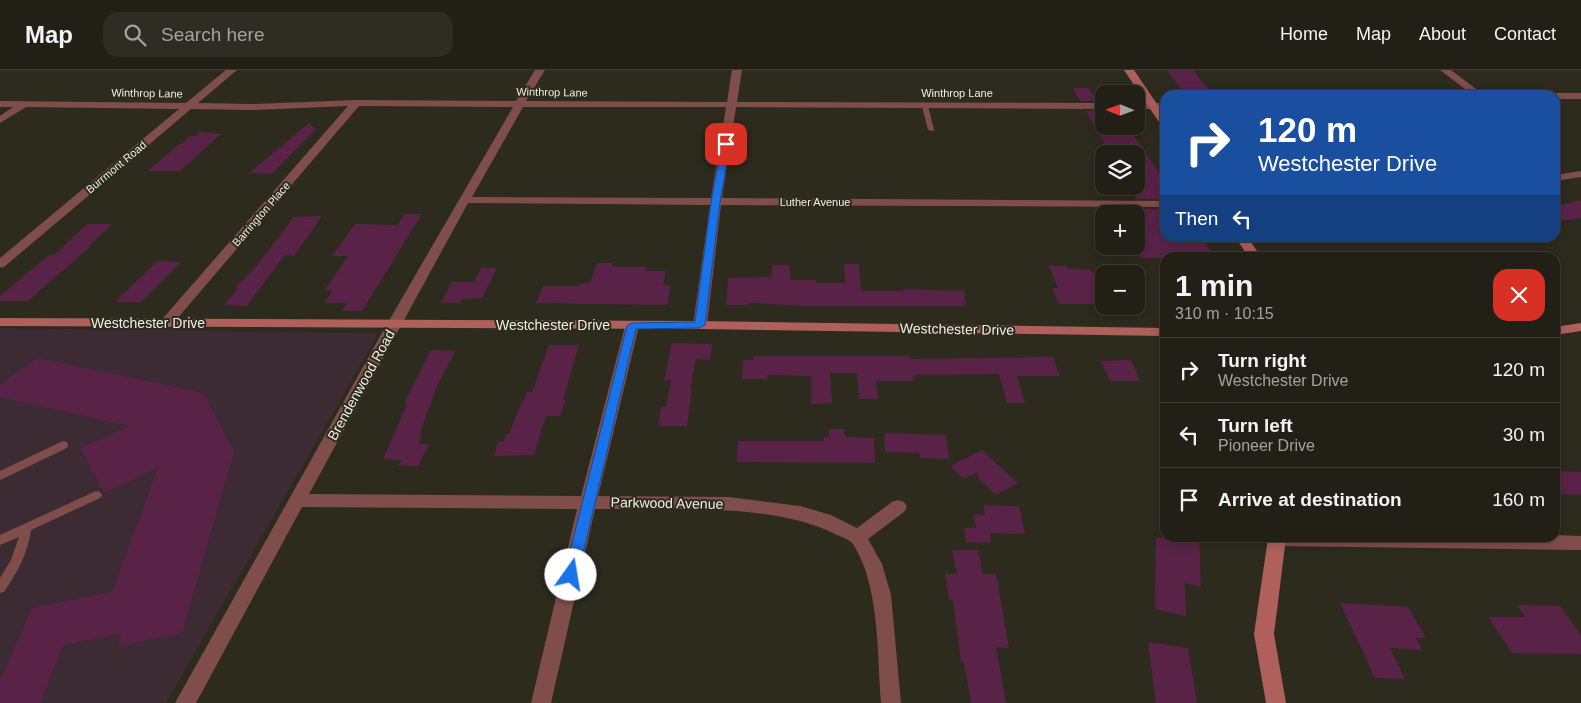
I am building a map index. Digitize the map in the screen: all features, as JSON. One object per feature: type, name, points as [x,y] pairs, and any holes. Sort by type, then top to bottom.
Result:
[{"type":"street","name":"Burrmont Road","points":[[0,264],[232,70]]},
{"type":"street","name":"Brendenwood Road","points":[[185,703],[394,324],[540,70]]},
{"type":"street","points":[[700,325],[716,202],[737,70]]},
{"type":"street","points":[[1129,70],[1160,116]]},
{"type":"street","points":[[1444,70],[1472,90]]},
{"type":"street","points":[[1560,94],[1581,96]]},
{"type":"street","name":"Winthrop Lane","points":[[0,104],[270,107],[356,103],[1095,106]]},
{"type":"street","name":"Barrington Place","points":[[165,324],[356,103]]},
{"type":"street","points":[[0,120],[24,104]]},
{"type":"street","points":[[1145,106],[1160,106]]},
{"type":"street","points":[[1560,178],[1579,176]]},
{"type":"street","name":"Luther Avenue","points":[[465,200],[1160,204]]},
{"type":"street","name":"Westchester Drive","points":[[0,322],[700,325],[1160,332]]},
{"type":"street","points":[[541,703],[588,501],[632,326]]},
{"type":"street","points":[[1560,330],[1581,327]]},
{"type":"street","name":"Parkwood Avenue","points":[[298,500],[588,501],[729,504],[800,513],[825,520],[858,537]]},
{"type":"street","points":[[891,703],[882,595],[873,564],[858,537],[898,507]]},
{"type":"street","points":[[1276,542],[1264,634],[1276,703]]},
{"type":"street","points":[[1520,542],[1581,543]]},
{"type":"lane","points":[[926,106],[931,130]]},
{"type":"lane","points":[[0,476],[63,445]]},
{"type":"lane","points":[[0,540],[96,495]]},
{"type":"lane","points":[[0,588],[15,567],[24,543],[26,528]]},
{"type":"shaded area","points":[[0,328],[375,333],[377,336],[166,703],[0,703]]},
{"type":"building","points":[[1167,70],[1193,70],[1209,90],[1189,90],[1182,90]]},
{"type":"building","points":[[1073,88],[1089,88],[1095,101],[1080,101]]},
{"type":"building","points":[[1086,111],[1095,111],[1095,127]]},
{"type":"building","points":[[309,123],[316,129],[272,174],[249,173]]},
{"type":"building","points":[[199,132],[221,134],[180,171],[148,171],[179,144],[182,144],[190,136],[196,136]]},
{"type":"building","points":[[1100,135],[1133,135],[1140,145],[1105,145]]},
{"type":"building","points":[[1145,152],[1160,174],[1160,199],[1136,199],[1134,195],[1145,195]]},
{"type":"building","points":[[1581,200],[1581,218],[1560,221],[1560,205]]},
{"type":"building","points":[[1145,209],[1160,209],[1160,242],[1205,242],[1211,252],[1160,252],[1160,258],[1141,258],[1139,255],[1145,255]]},
{"type":"building","points":[[404,214],[422,214],[362,311],[342,311],[347,303],[324,303],[333,290],[325,290],[348,256],[332,256],[355,224],[398,225]]},
{"type":"building","points":[[322,216],[294,256],[285,255],[247,306],[224,305],[238,288],[235,288],[253,270],[294,217]]},
{"type":"building","points":[[87,224],[112,224],[88,247],[90,247],[28,301],[0,301],[0,296],[49,255],[54,255]]},
{"type":"building","points":[[157,261],[181,262],[141,302],[115,302]]},
{"type":"building","points":[[597,263],[613,263],[612,267],[646,267],[645,271],[666,271],[663,285],[671,285],[667,305],[536,303],[543,286],[580,286],[581,283],[590,283]]},
{"type":"building","points":[[844,264],[859,264],[861,291],[903,291],[903,289],[964,291],[966,306],[809,306],[748,303],[748,305],[726,305],[728,278],[772,277],[772,265],[790,265],[790,280],[816,280],[816,283],[845,283]]},
{"type":"building","points":[[1049,266],[1067,266],[1068,269],[1092,270],[1095,278],[1095,304],[1059,304],[1052,288],[1058,288]]},
{"type":"building","points":[[481,268],[497,268],[482,298],[462,299],[460,303],[441,303],[452,282],[474,282]]},
{"type":"building","points":[[672,343],[712,344],[710,360],[696,359],[690,389],[692,389],[687,426],[658,426],[661,407],[666,407],[671,380],[664,380]]},
{"type":"building","points":[[549,345],[579,345],[563,400],[566,400],[560,416],[546,416],[534,455],[494,456],[498,441],[504,441],[506,434],[509,434],[527,392],[532,392]]},
{"type":"building","points":[[431,350],[455,351],[438,384],[419,435],[422,435],[418,444],[429,444],[418,466],[398,465],[402,460],[383,459],[407,404],[404,404]]},
{"type":"building","points":[[754,356],[910,356],[910,359],[1053,357],[1060,376],[1017,376],[1025,403],[1007,403],[999,374],[913,375],[914,381],[876,381],[878,399],[859,399],[857,373],[830,373],[832,403],[811,404],[811,376],[767,375],[767,379],[742,379],[743,360],[754,360]]},
{"type":"building","points":[[38,358],[203,393],[234,451],[182,633],[118,646],[122,633],[63,645],[40,703],[0,703],[0,680],[32,608],[112,592],[158,468],[104,493],[81,448],[129,426],[0,397],[0,385]]},
{"type":"building","points":[[1131,360],[1140,381],[1110,381],[1101,361]]},
{"type":"building","points":[[829,429],[844,429],[845,437],[874,438],[875,463],[737,462],[738,441],[824,441],[824,437],[829,437]]},
{"type":"building","points":[[885,433],[946,435],[949,459],[920,458],[919,453],[885,452]]},
{"type":"building","points":[[982,450],[1018,483],[996,495],[978,478],[977,472],[964,479],[950,466]]},
{"type":"building","points":[[1560,471],[1581,472],[1581,495],[1560,494]]},
{"type":"building","points":[[984,505],[1019,506],[1025,534],[990,533],[991,543],[966,542],[964,528],[976,528],[974,514],[985,515]]},
{"type":"building","points":[[1156,538],[1160,538],[1160,542],[1199,542],[1201,587],[1185,583],[1186,616],[1155,609]]},
{"type":"building","points":[[952,550],[978,550],[983,574],[996,574],[1009,648],[996,647],[1006,703],[971,703],[964,662],[961,662],[953,600],[949,600],[945,574],[957,574]]},
{"type":"building","points":[[1340,603],[1408,607],[1426,638],[1416,638],[1422,650],[1390,648],[1405,679],[1375,678]]},
{"type":"building","points":[[1517,605],[1560,606],[1581,635],[1581,654],[1512,653],[1488,617],[1525,617]]},
{"type":"building","points":[[1148,642],[1188,648],[1197,703],[1156,703]]},
{"type":"route","points":[[571,575],[632,326],[700,325],[716,202],[726,144]]}]
